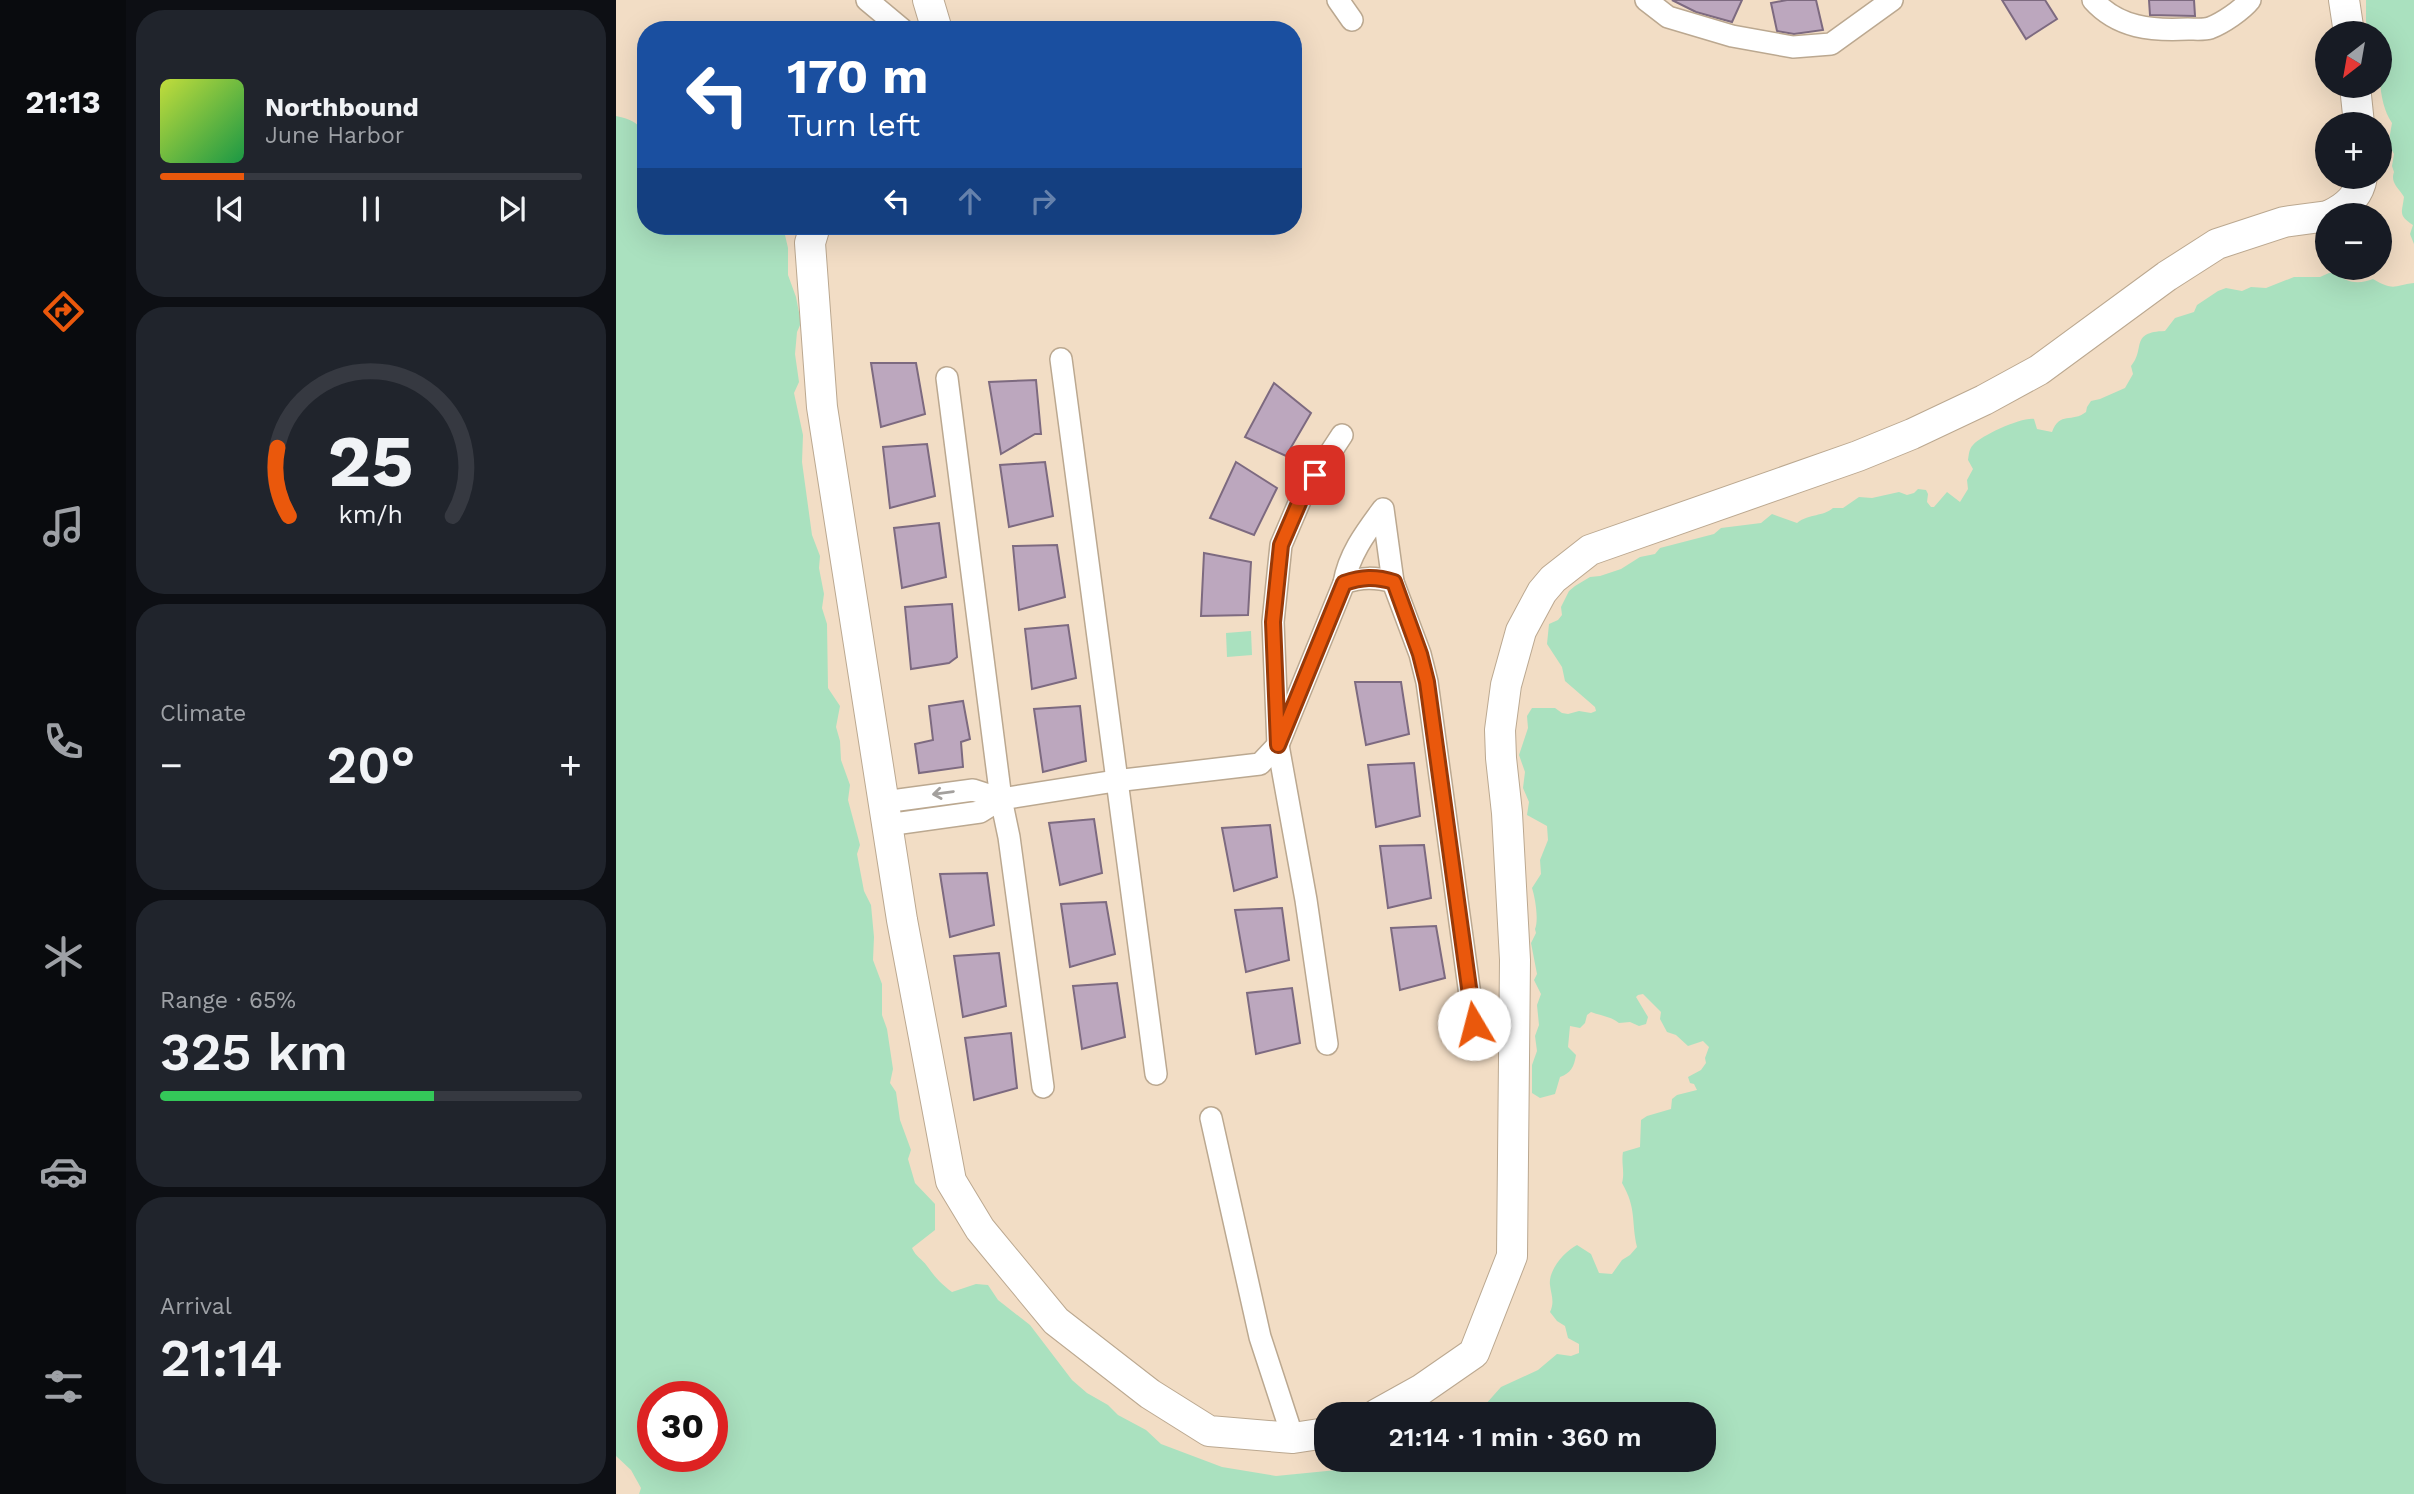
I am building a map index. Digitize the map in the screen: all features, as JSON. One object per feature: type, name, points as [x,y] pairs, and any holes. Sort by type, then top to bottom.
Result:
[{"type":"street","points":[[867,0],[893,21]]},
{"type":"street","points":[[928,0],[934,21]]},
{"type":"street","points":[[1338,0],[1352,20]]},
{"type":"street","points":[[1646,0],[1668,17],[1732,36],[1793,47],[1831,44],[1892,0]]},
{"type":"street","points":[[2093,0],[2105,13],[2134,27],[2169,30],[2209,28],[2245,6],[2250,0]]},
{"type":"street","points":[[2344,0],[2347,21]]},
{"type":"street","points":[[1399,1402],[1474,1353],[1512,1256],[1515,960],[1500,730],[1514,650],[1542,592],[1567,567],[1590,550],[1858,456],[1984,400],[2064,354],[2167,276],[2217,244],[2284,222],[2315,218]]},
{"type":"street","points":[[812,235],[810,243],[822,407],[902,920],[951,1181],[980,1229],[1056,1321],[1150,1394],[1209,1431],[1293,1438],[1314,1435]]},
{"type":"street","points":[[1060,359],[1156,1074]]},
{"type":"street","points":[[947,379],[1001,799],[1009,837],[1043,1087]]},
{"type":"street","points":[[1327,1044],[1306,900],[1278,745],[1273,622],[1281,545],[1302,496],[1342,435]]},
{"type":"street","points":[[886,814],[981,812],[1001,799],[1115,781],[1260,764],[1278,745],[1344,583],[1347,566],[1383,509],[1394,582],[1420,654],[1427,682],[1474,1024]]},
{"type":"street","points":[[1344,583],[1363,577],[1394,582]]},
{"type":"street","points":[[1212,1118],[1261,1336],[1293,1438]]},
{"type":"green space","points":[[2366,0],[2414,0],[2414,244],[2410,234],[2413,225],[2402,213],[2404,197],[2393,179],[2392,112],[2387,112],[2382,98],[2392,98],[2392,21],[2366,21]]},
{"type":"green space","points":[[616,116],[637,125],[637,235],[785,235],[788,275],[801,323],[797,332],[795,354],[799,382],[794,393],[803,435],[802,462],[812,535],[820,556],[819,568],[824,594],[822,608],[827,624],[828,688],[840,706],[836,727],[841,760],[850,785],[848,800],[860,845],[857,854],[864,891],[871,905],[873,960],[882,984],[882,1015],[887,1029],[893,1069],[890,1083],[896,1092],[900,1120],[911,1150],[908,1159],[915,1183],[935,1204],[935,1230],[912,1248],[938,1280],[952,1292],[976,1284],[988,1285],[998,1300],[1030,1325],[1072,1380],[1118,1415],[1146,1430],[1161,1444],[1222,1467],[1276,1476],[1317,1472],[1716,1472],[1716,1402],[1488,1402],[1501,1387],[1538,1370],[1557,1354],[1571,1356],[1579,1353],[1579,1344],[1568,1338],[1565,1326],[1550,1312],[1552,1273],[1563,1256],[1577,1245],[1591,1254],[1599,1273],[1612,1274],[1622,1260],[1637,1247],[1632,1208],[1622,1183],[1623,1152],[1640,1147],[1641,1120],[1671,1109],[1672,1099],[1677,1095],[1697,1090],[1688,1077],[1701,1070],[1706,1063],[1709,1047],[1703,1041],[1688,1046],[1676,1035],[1667,1032],[1660,1019],[1661,1012],[1643,994],[1638,995],[1636,997],[1648,1017],[1646,1024],[1639,1026],[1630,1022],[1619,1023],[1591,1012],[1580,1028],[1570,1026],[1568,1047],[1576,1055],[1573,1066],[1560,1077],[1555,1094],[1540,1098],[1532,1093],[1532,1065],[1537,1051],[1535,1036],[1539,1025],[1537,1005],[1541,994],[1534,980],[1537,974],[1531,943],[1536,933],[1537,914],[1532,888],[1541,874],[1540,860],[1548,840],[1547,826],[1527,815],[1529,802],[1523,788],[1525,772],[1519,755],[1528,728],[1527,716],[1532,708],[1555,708],[1568,714],[1596,711],[1595,707],[1565,681],[1562,667],[1547,644],[1549,624],[1562,615],[1561,607],[1569,591],[1590,577],[1621,569],[1640,557],[1655,554],[1660,548],[1714,534],[1721,528],[1761,523],[1772,514],[1797,523],[1833,508],[1843,508],[1859,497],[1872,498],[1899,492],[1907,495],[1918,489],[1926,490],[1927,502],[1931,507],[1947,492],[1960,502],[1968,489],[1967,480],[1973,469],[1968,460],[1969,452],[1978,441],[2002,428],[2028,419],[2034,419],[2037,429],[2052,432],[2063,419],[2086,412],[2091,401],[2125,388],[2133,374],[2131,366],[2138,354],[2142,338],[2154,332],[2165,331],[2175,318],[2194,312],[2197,305],[2226,288],[2242,291],[2251,287],[2266,288],[2294,277],[2354,282],[2375,280],[2390,287],[2414,283],[2414,1494],[639,1494],[641,1488],[631,1470],[616,1456]]},
{"type":"green space","points":[[1251,631],[1252,655],[1227,657],[1226,633]]},
{"type":"building","points":[[1672,0],[1742,0],[1732,22],[1696,12]]},
{"type":"building","points":[[1816,0],[1823,30],[1794,34],[1777,31],[1771,3]]},
{"type":"building","points":[[2002,0],[2045,0],[2057,19],[2026,39]]},
{"type":"building","points":[[2149,0],[2194,0],[2195,16],[2150,15]]},
{"type":"building","points":[[871,363],[916,363],[925,414],[881,427]]},
{"type":"building","points":[[1036,380],[1041,434],[1035,434],[1001,454],[989,382]]},
{"type":"building","points":[[1274,383],[1311,413],[1286,456],[1245,437]]},
{"type":"building","points":[[927,444],[935,496],[890,508],[883,447]]},
{"type":"building","points":[[1045,462],[1053,516],[1009,527],[1000,465]]},
{"type":"building","points":[[1236,462],[1277,488],[1254,535],[1210,518]]},
{"type":"building","points":[[939,523],[946,577],[902,588],[894,528]]},
{"type":"building","points":[[1057,545],[1065,597],[1019,610],[1013,546]]},
{"type":"building","points":[[1204,553],[1251,562],[1248,615],[1201,616]]},
{"type":"building","points":[[952,604],[957,657],[949,663],[911,669],[905,607]]},
{"type":"building","points":[[1068,625],[1076,678],[1032,689],[1025,629]]},
{"type":"building","points":[[1355,682],[1401,682],[1409,734],[1366,745]]},
{"type":"building","points":[[963,701],[970,739],[961,742],[963,767],[919,773],[915,744],[933,740],[929,706]]},
{"type":"building","points":[[1080,706],[1086,761],[1043,772],[1034,709]]},
{"type":"building","points":[[1414,763],[1420,816],[1376,827],[1368,765]]},
{"type":"building","points":[[1094,819],[1102,873],[1060,885],[1049,823]]},
{"type":"building","points":[[1270,825],[1277,877],[1234,891],[1222,828]]},
{"type":"building","points":[[1424,845],[1431,898],[1388,908],[1380,846]]},
{"type":"building","points":[[987,873],[994,925],[950,937],[940,874]]},
{"type":"building","points":[[1106,902],[1115,954],[1070,967],[1061,904]]},
{"type":"building","points":[[1282,908],[1289,960],[1246,972],[1235,910]]},
{"type":"building","points":[[1436,926],[1445,978],[1400,990],[1391,928]]},
{"type":"building","points":[[999,953],[1006,1006],[963,1017],[954,956]]},
{"type":"building","points":[[1117,983],[1125,1037],[1082,1049],[1073,986]]},
{"type":"building","points":[[1292,988],[1300,1043],[1256,1054],[1247,993]]},
{"type":"building","points":[[1011,1033],[1017,1088],[974,1100],[965,1038]]},
{"type":"route","points":[[1315,475],[1302,496],[1281,545],[1273,622],[1278,745],[1344,583],[1363,577],[1394,582],[1420,654],[1427,682],[1474,1024]]}]
